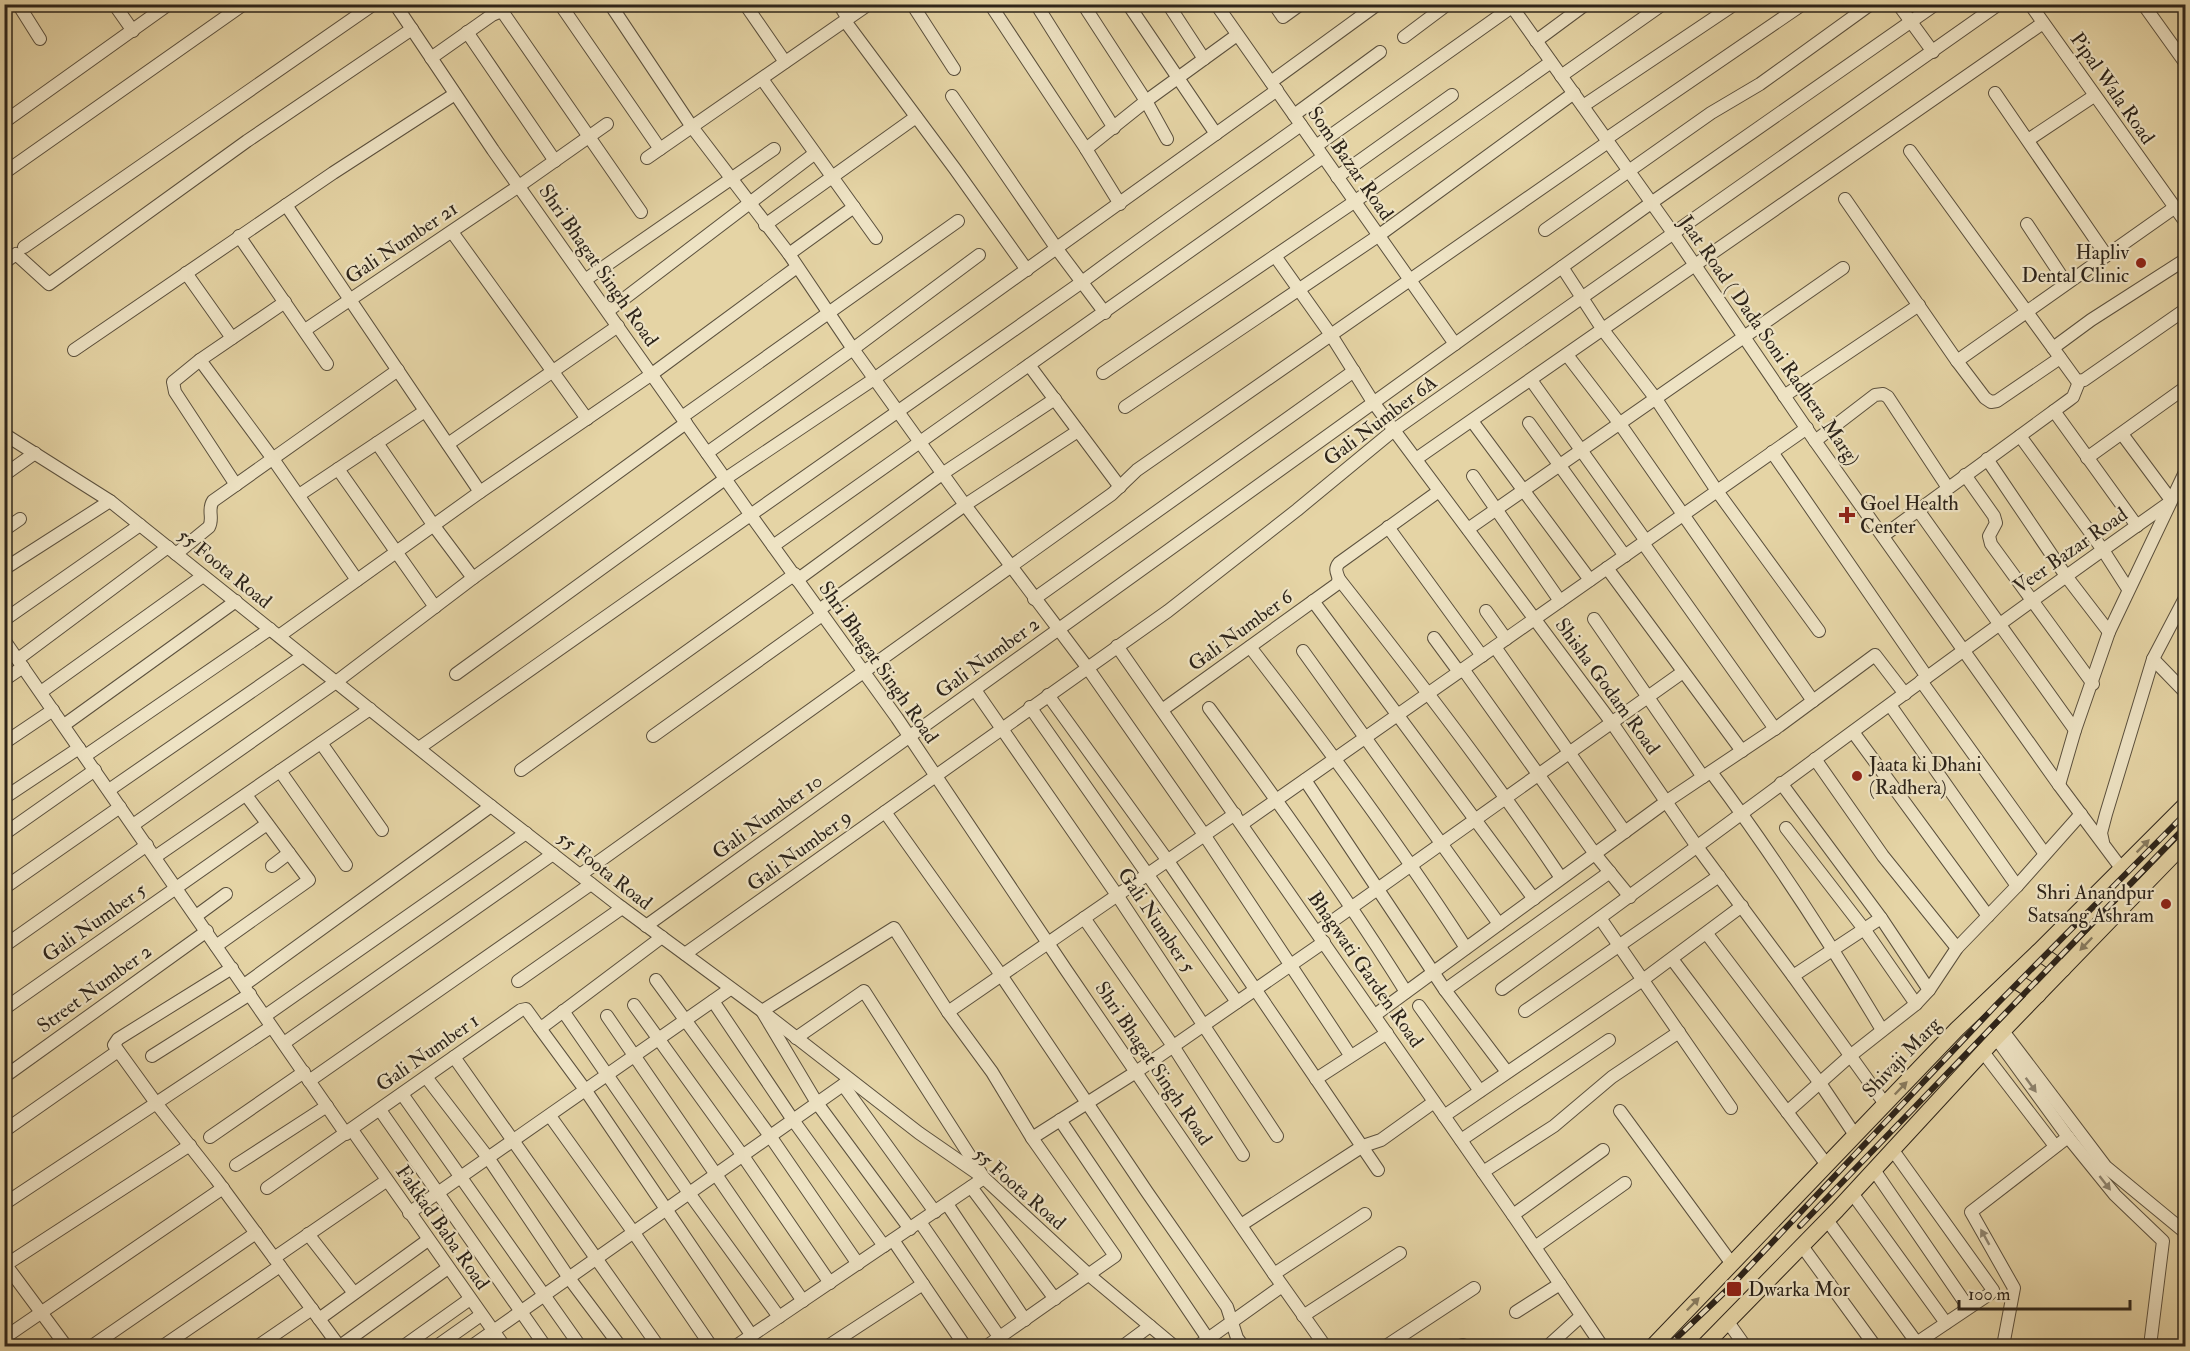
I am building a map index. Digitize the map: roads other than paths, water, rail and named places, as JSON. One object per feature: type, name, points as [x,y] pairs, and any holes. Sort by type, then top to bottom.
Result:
[{"type":"main road","name":"Shivaji Marg","points":[[1653,1347],[1957,1029],[2038,952],[2186,804]]},
{"type":"main road","points":[[1704,1347],[1827,1220],[1999,1034],[2186,842]]},
{"type":"main road","points":[[2038,952],[2063,969]]},
{"type":"main road","points":[[2011,978],[2038,994]]},
{"type":"street","points":[[18,4],[40,39]]},
{"type":"street","points":[[114,4],[133,31]]},
{"type":"street","points":[[4,122],[169,4]]},
{"type":"street","points":[[4,173],[244,4]]},
{"type":"street","points":[[24,248],[375,4]]},
{"type":"street","name":"Shri Bhagat Singh Road","points":[[394,4],[772,546],[910,737],[1325,1347]]},
{"type":"street","points":[[560,4],[660,149]]},
{"type":"street","points":[[610,4],[692,127],[789,254],[874,380],[964,505],[1087,668],[1205,836],[1350,1055]]},
{"type":"street","points":[[745,4],[785,62]]},
{"type":"street","points":[[839,4],[846,20],[1027,270]]},
{"type":"street","points":[[647,158],[869,4]]},
{"type":"street","points":[[912,4],[954,69]]},
{"type":"street","points":[[990,4],[1120,204]]},
{"type":"street","points":[[1036,4],[1114,128]]},
{"type":"street","points":[[1083,4],[1167,139]]},
{"type":"street","points":[[1128,4],[1216,134]]},
{"type":"street","points":[[1168,4],[1204,59]]},
{"type":"street","name":"Som Bazar Road","points":[[1216,4],[1455,344]]},
{"type":"street","points":[[1274,4],[1283,17],[1300,4]]},
{"type":"street","points":[[456,674],[725,479],[874,380],[1120,204],[1216,134],[1378,4]]},
{"type":"street","points":[[1404,37],[1448,4]]},
{"type":"street","points":[[1536,41],[1586,4]]},
{"type":"street","points":[[1561,76],[1663,4]]},
{"type":"street","points":[[1583,106],[1735,4]]},
{"type":"street","points":[[580,875],[1113,494],[1137,470],[1803,4]]},
{"type":"street","points":[[1545,230],[1711,113],[1760,84],[1871,4]]},
{"type":"street","points":[[1898,4],[1933,52]]},
{"type":"street","name":"Gali Number 2","points":[[910,737],[1651,203],[1936,4]]},
{"type":"street","name":"Gali Number 6A","points":[[1117,646],[1168,611],[1297,510],[1394,430],[1999,4]]},
{"type":"street","name":"Pipal Wala Road","points":[[2030,4],[2186,223]]},
{"type":"street","points":[[2143,4],[2186,64]]},
{"type":"street","points":[[1316,146],[1513,5]]},
{"type":"street","name":"Jaat Road ( Dada Soni Radhera Marg)","points":[[1513,5],[1815,441],[2059,785],[2121,868]]},
{"type":"street","points":[[431,58],[499,12],[504,14],[641,212]]},
{"type":"street","points":[[1416,459],[1694,265],[1759,223],[2043,23]]},
{"type":"street","points":[[4,263],[16,255],[49,284],[247,141],[411,29]]},
{"type":"street","points":[[467,32],[555,161]]},
{"type":"street","points":[[1086,149],[1237,34]]},
{"type":"street","points":[[419,748],[1082,282],[1140,238],[1173,217],[1298,120],[1380,52]]},
{"type":"street","points":[[1103,373],[1275,256],[1551,62]]},
{"type":"street","points":[[762,79],[876,238]]},
{"type":"street","points":[[1125,407],[1378,236],[1574,93]]},
{"type":"street","points":[[1995,93],[2106,255]]},
{"type":"street","points":[[74,350],[239,236],[455,94]]},
{"type":"street","points":[[1337,177],[1452,95]]},
{"type":"street","points":[[952,96],[1057,249],[1105,313]]},
{"type":"street","points":[[2028,140],[2094,96]]},
{"type":"street","points":[[765,225],[916,117]]},
{"type":"street","name":"Gali Number 21","points":[[305,330],[452,232],[607,124]]},
{"type":"street","points":[[585,279],[774,149]]},
{"type":"street","points":[[1911,151],[2079,382]]},
{"type":"street","points":[[608,311],[814,154]]},
{"type":"street","points":[[772,546],[1323,158]]},
{"type":"street","points":[[1845,199],[1957,362],[1985,398],[1991,402],[1997,401],[2057,353],[2091,320],[2186,259]]},
{"type":"street","points":[[286,205],[480,492]]},
{"type":"street","points":[[789,254],[854,207]]},
{"type":"street","points":[[1957,362],[2174,208]]},
{"type":"street","points":[[133,825],[336,682],[828,313],[958,221]]},
{"type":"street","points":[[2027,224],[2066,283]]},
{"type":"street","points":[[452,232],[586,419]]},
{"type":"street","points":[[239,236],[327,364]]},
{"type":"street","points":[[707,453],[853,349],[979,255]]},
{"type":"street","name":"Shisha Godam Road","points":[[1275,256],[1331,335],[1373,402],[1612,723],[1698,848],[1885,1104]]},
{"type":"street","points":[[4,798],[82,752],[357,580],[652,374],[797,267]]},
{"type":"street","points":[[1562,267],[1603,330],[1656,399],[1717,491],[1820,631]]},
{"type":"street","points":[[1468,529],[1843,268]]},
{"type":"street","points":[[186,273],[232,338]]},
{"type":"street","points":[[236,485],[173,388],[173,382],[200,360],[285,302]]},
{"type":"street","points":[[1785,396],[1919,305]]},
{"type":"street","points":[[1883,536],[2073,397],[2079,382],[2186,309]]},
{"type":"street","points":[[448,444],[618,326]]},
{"type":"street","points":[[1568,355],[1620,424],[1813,701]]},
{"type":"street","points":[[200,360],[299,495],[357,580]]},
{"type":"street","points":[[1029,365],[1120,487]]},
{"type":"street","points":[[4,680],[20,663],[172,550],[208,527],[212,518],[210,506],[213,501],[398,370]]},
{"type":"street","points":[[1034,599],[1354,371]]},
{"type":"street","points":[[1530,380],[1583,450],[1775,729]]},
{"type":"street","points":[[2086,458],[2186,387]]},
{"type":"street","points":[[1815,441],[1875,395],[1883,394],[1888,397],[1948,488]]},
{"type":"street","points":[[521,770],[942,474],[1055,399]]},
{"type":"street","points":[[299,495],[425,411]]},
{"type":"street","points":[[2054,411],[2137,526]]},
{"type":"street","points":[[1472,421],[1590,580]]},
{"type":"street","points":[[1529,423],[1625,556]]},
{"type":"street","points":[[948,1012],[1205,836],[1277,800],[1807,428]]},
{"type":"street","points":[[653,736],[964,505],[1078,431]]},
{"type":"street","name":"55 Foota Road","points":[[4,434],[110,501],[491,806],[622,908],[762,1011],[846,1083],[984,1179],[1089,1275],[1174,1347]]},
{"type":"street","points":[[2059,785],[2075,730],[2109,632],[2170,502],[2122,434]]},
{"type":"street","points":[[2020,436],[2103,550],[2128,589]]},
{"type":"street","points":[[377,443],[473,578]]},
{"type":"street","points":[[4,475],[35,453]]},
{"type":"street","points":[[1772,453],[2045,854]]},
{"type":"street","points":[[1988,459],[2066,576],[2109,632]]},
{"type":"street","points":[[338,469],[435,607]]},
{"type":"street","name":"Veer Bazar Road","points":[[1502,989],[1698,848],[1781,783],[1963,650],[2170,502],[2186,470]]},
{"type":"street","points":[[1473,476],[1560,601]]},
{"type":"street","points":[[1965,476],[1994,516],[1996,523],[1989,536],[1991,544],[2092,684]]},
{"type":"street","points":[[1439,490],[1339,563],[1336,569],[1339,579],[1429,693],[1507,798],[1562,879]]},
{"type":"street","points":[[4,569],[110,501]]},
{"type":"street","points":[[1918,510],[2075,730]]},
{"type":"street","points":[[4,530],[20,519]]},
{"type":"street","points":[[4,620],[140,525]]},
{"type":"street","points":[[1388,527],[1482,656]]},
{"type":"street","points":[[1607,568],[1742,751]]},
{"type":"street","points":[[40,692],[203,576]]},
{"type":"street","name":"Gali Number 6","points":[[1162,710],[1337,584],[1339,579]]},
{"type":"street","points":[[2103,843],[2100,833],[2153,659],[2186,596]]},
{"type":"street","points":[[1313,601],[1534,899]]},
{"type":"street","points":[[64,725],[236,602]]},
{"type":"street","points":[[1486,611],[1506,639]]},
{"type":"street","points":[[1594,619],[1649,698],[1707,774],[1742,813],[1834,950],[1882,1030]]},
{"type":"street","points":[[1434,638],[1461,671],[1595,854],[1630,897]]},
{"type":"street","name":"Fakkad Baba Road","points":[[4,640],[327,1106],[386,1181],[504,1347]]},
{"type":"street","points":[[936,776],[1117,646]]},
{"type":"street","name":"Bhagwati Garden Road","points":[[1117,646],[1375,1015],[1602,1347]]},
{"type":"street","points":[[1250,647],[1336,759],[1412,865],[1466,948]]},
{"type":"street","points":[[1495,647],[1625,832]]},
{"type":"street","points":[[1303,651],[1499,924]]},
{"type":"street","points":[[1375,1015],[1667,801],[1775,729],[1875,655],[1905,694]]},
{"type":"street","points":[[109,790],[303,656]]},
{"type":"street","points":[[2153,659],[2186,693]]},
{"type":"street","points":[[1032,1138],[1136,1072],[1292,965],[1352,907],[1683,672]]},
{"type":"street","name":"Gali Number 5","points":[[975,690],[1117,895],[1277,1136]]},
{"type":"street","points":[[1048,694],[1257,988],[1378,1170]]},
{"type":"street","points":[[1890,705],[2017,886]]},
{"type":"street","points":[[1030,707],[1237,1002]]},
{"type":"street","points":[[1209,708],[1352,907],[1406,992]]},
{"type":"street","points":[[155,858],[370,709]]},
{"type":"street","points":[[4,743],[53,710]]},
{"type":"street","points":[[1853,732],[1988,916]]},
{"type":"street","name":"Gali Number 10","points":[[646,926],[910,737]]},
{"type":"street","points":[[321,743],[382,830]]},
{"type":"street","points":[[1815,759],[1882,856],[1957,948]]},
{"type":"street","points":[[4,834],[95,770]]},
{"type":"street","points":[[280,771],[346,864]]},
{"type":"street","name":"Gali Number 9","points":[[685,954],[936,776]]},
{"type":"street","points":[[1305,780],[1445,990],[1507,1072]]},
{"type":"street","points":[[1781,783],[1881,918],[1929,990]]},
{"type":"street","points":[[216,946],[309,880],[246,795]]},
{"type":"street","points":[[152,1056],[247,989],[491,806]]},
{"type":"street","points":[[4,888],[120,807]]},
{"type":"street","points":[[885,812],[1001,975],[1227,1307],[1237,1338],[1243,1347]]},
{"type":"street","points":[[1787,1112],[1850,1056],[1916,1004],[1929,990],[1957,948],[2017,886],[2081,814]]},
{"type":"street","name":"Gali Number 5","points":[[4,1009],[267,824]]},
{"type":"street","points":[[1786,828],[1864,929],[1916,1004]]},
{"type":"street","points":[[4,1204],[156,1103],[526,833]]},
{"type":"street","points":[[4,946],[147,845]]},
{"type":"street","points":[[272,866],[289,853]]},
{"type":"street","points":[[284,1043],[553,854]]},
{"type":"street","points":[[1445,990],[1610,872]]},
{"type":"street","points":[[1525,1011],[1719,876]]},
{"type":"street","points":[[210,1137],[306,1076],[591,884]]},
{"type":"street","points":[[196,916],[226,894]]},
{"type":"street","points":[[1444,1116],[1644,979],[1742,906]]},
{"type":"street","points":[[518,981],[622,908]]},
{"type":"street","points":[[1084,918],[1173,1046],[1243,1155]]},
{"type":"street","points":[[1600,918],[1731,1108]]},
{"type":"street","points":[[1793,976],[1881,918]]},
{"type":"street","points":[[987,1347],[1000,1338],[1025,1320],[1089,1275],[1115,1256],[1032,1138],[992,1072],[948,1012],[894,928],[762,1011],[817,1103],[915,1225],[1000,1338]]},
{"type":"street","name":"Street Number 2","points":[[4,1077],[207,931]]},
{"type":"street","points":[[1707,934],[1820,1083],[1855,1135]]},
{"type":"street","points":[[662,937],[545,1025],[538,1027],[586,1091],[752,1336]]},
{"type":"street","points":[[1672,959],[1827,1165]]},
{"type":"street","points":[[232,968],[118,1039],[114,1045],[118,1051],[340,1347],[448,1268]]},
{"type":"street","points":[[656,980],[770,1136],[858,1264]]},
{"type":"street","points":[[409,1213],[730,989]]},
{"type":"street","points":[[736,1347],[984,1179],[864,991],[796,1038]]},
{"type":"street","points":[[713,1001],[793,1120],[923,1284],[965,1347]]},
{"type":"street","points":[[634,1005],[743,1156],[830,1283]]},
{"type":"street","points":[[1419,1006],[1480,1090]]},
{"type":"street","name":"Gali Number 1","points":[[267,1188],[521,1010],[526,1009],[538,1027]]},
{"type":"street","points":[[563,1011],[780,1317]]},
{"type":"street","points":[[607,1016],[803,1301]]},
{"type":"street","points":[[1483,1172],[1554,1126],[1612,1077],[1679,1032]]},
{"type":"street","points":[[1316,1078],[1386,1033]]},
{"type":"street","points":[[1999,1034],[2068,1137],[2115,1196],[2163,1241],[2150,1347]]},
{"type":"street","points":[[1999,1034],[2106,1167],[2186,1233]]},
{"type":"street","points":[[1461,1140],[1609,1040]]},
{"type":"street","points":[[4,1131],[118,1051]]},
{"type":"street","points":[[1983,1052],[2055,1146]]},
{"type":"street","points":[[454,1057],[658,1347]]},
{"type":"street","points":[[426,1077],[489,1159],[569,1278],[620,1347]]},
{"type":"street","points":[[472,1347],[846,1083],[935,1212]]},
{"type":"street","points":[[402,1094],[580,1347]]},
{"type":"street","points":[[1241,1225],[1363,1146],[1381,1140],[1434,1102]]},
{"type":"street","points":[[236,1165],[327,1106]]},
{"type":"street","points":[[380,1110],[545,1347]]},
{"type":"street","points":[[1620,1111],[1732,1264]]},
{"type":"street","points":[[549,1116],[634,1233],[711,1347]]},
{"type":"street","points":[[1060,1120],[1203,1343],[1282,1286]]},
{"type":"street","points":[[2003,1347],[2014,1288],[1971,1212],[2068,1137]]},
{"type":"street","points":[[66,1347],[42,1312],[5,1266],[190,1145]]},
{"type":"street","points":[[1827,1220],[1914,1345],[1991,1293],[1992,1287],[1892,1149]]},
{"type":"street","points":[[1513,1215],[1603,1150]]},
{"type":"street","points":[[1874,1170],[1968,1308]]},
{"type":"street","points":[[163,1347],[277,1262],[308,1234],[386,1181]]},
{"type":"street","points":[[1535,1247],[1624,1184]]},
{"type":"street","points":[[971,1187],[1055,1299]]},
{"type":"street","points":[[4,1338],[223,1188]]},
{"type":"street","points":[[1852,1193],[1946,1323]]},
{"type":"street","points":[[947,1204],[1025,1320]]},
{"type":"street","points":[[1274,1274],[1365,1214]]},
{"type":"street","points":[[92,1347],[256,1233]]},
{"type":"street","points":[[308,1234],[354,1293]]},
{"type":"street","points":[[258,1347],[354,1293],[428,1240]]},
{"type":"street","points":[[1802,1246],[1875,1347]]},
{"type":"street","points":[[1303,1316],[1400,1253]]},
{"type":"street","points":[[828,1347],[923,1284]]},
{"type":"street","points":[[1516,1312],[1560,1284]]},
{"type":"street","points":[[1386,1347],[1474,1288]]},
{"type":"street","points":[[404,1347],[470,1299]]},
{"type":"street","points":[[437,1347],[481,1315]]},
{"type":"street","points":[[1548,1347],[1580,1317]]},
{"type":"street","points":[[1728,1322],[1745,1347]]},
{"type":"street","points":[[1123,1347],[1150,1326]]},
{"type":"railway","points":[[1668,1346],[1731,1286],[1997,1004],[2186,813]]},
{"type":"railway","points":[[1800,1226],[2186,826]]},
{"type":"place","name":"Hapliv Dental Clinic","points":[[2141,263]]},
{"type":"place","name":"Goel Health Center","points":[[1847,515]]},
{"type":"place","name":"Jaata ki Dhani (Radhera)","points":[[1857,776]]},
{"type":"place","name":"Shri Anandpur Satsang Ashram","points":[[2166,904]]},
{"type":"place","name":"Dwarka Mor","points":[[1734,1289]]}]
